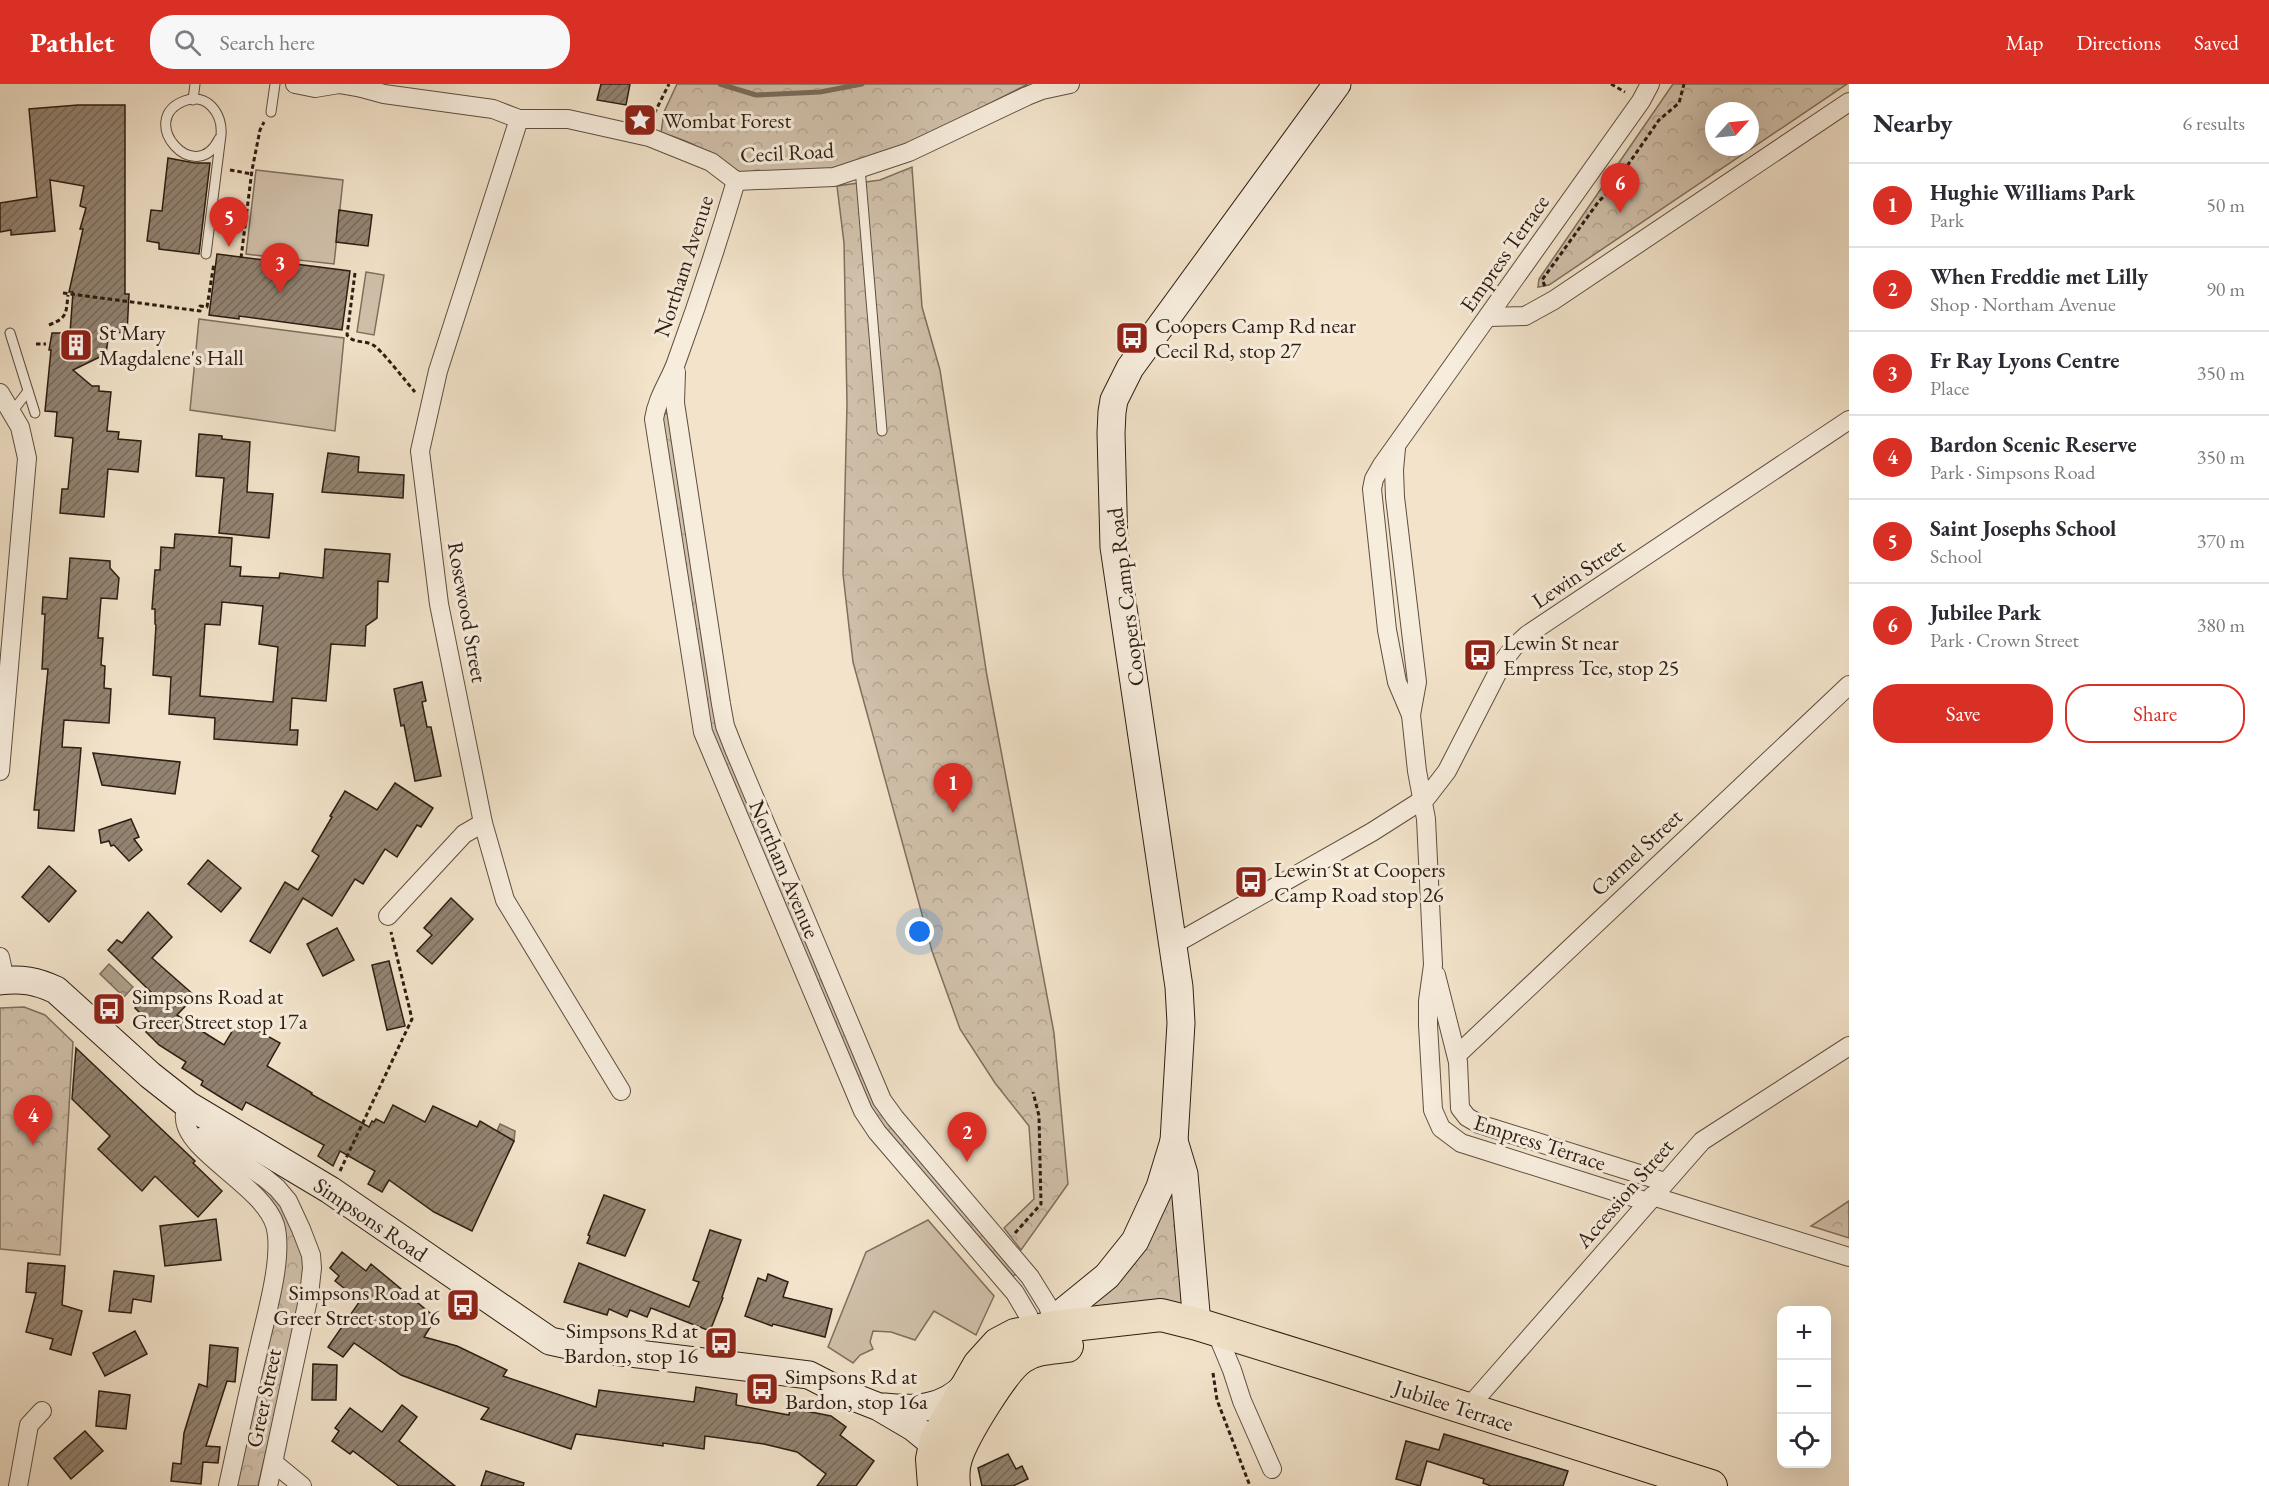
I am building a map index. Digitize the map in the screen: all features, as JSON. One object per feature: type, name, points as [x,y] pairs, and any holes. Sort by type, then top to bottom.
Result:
[{"type":"highway","points":[[944,1467],[966,1385],[979,1365],[998,1344],[1010,1336],[1050,1333],[1162,1336],[1206,1327]]},
{"type":"highway","name":"Jubilee Terrace","points":[[1206,1327],[1711,1486]]},
{"type":"highway","points":[[944,1467],[1007,1371],[1050,1333]]},
{"type":"main road","name":"Coopers Camp Road","points":[[1050,1333],[1064,1311],[1107,1276],[1135,1241],[1160,1187],[1174,1141],[1181,1004],[1114,547],[1111,433],[1114,400],[1130,368],[1337,84]]},
{"type":"main road","name":"Simpsons Road","points":[[2,972],[56,990],[150,1075],[187,1115],[347,1201],[550,1341],[573,1346],[809,1374],[846,1394],[879,1407],[914,1427],[944,1467]]},
{"type":"main road","name":"Coopers Camp Road","points":[[1174,1141],[1184,1174],[1206,1327]]},
{"type":"main road","points":[[879,1407],[914,1409],[934,1406],[948,1400],[966,1385]]},
{"type":"main road","name":"Simpsons Road","points":[[846,1394],[886,1431],[944,1467]]},
{"type":"street","name":"Cecil Road","points":[[295,84],[315,87],[339,84],[358,86],[384,94],[493,109],[519,119],[568,119],[649,137],[711,162],[736,182],[834,177],[919,148],[1035,93],[1070,84]]},
{"type":"street","name":"Empress Terrace","points":[[1650,84],[1641,101],[1376,474],[1372,495],[1390,648],[1397,682],[1411,715],[1426,819],[1433,964],[1428,1001],[1433,1110],[1440,1128],[1461,1143],[1849,1257]]},
{"type":"street","points":[[1488,317],[1525,316],[1554,300],[1849,102]]},
{"type":"street","name":"Rosewood Street","points":[[519,119],[438,371],[420,451],[439,604],[483,823],[505,900],[621,1091]]},
{"type":"street","name":"Northam Avenue","points":[[736,182],[675,365],[660,397],[654,419],[698,708],[707,742],[863,1112],[877,1132],[1015,1293],[1028,1315],[1050,1333]]},
{"type":"street","name":"Northam Avenue","points":[[675,365],[675,403],[721,704],[728,735],[882,1100],[1035,1284],[1051,1313],[1050,1333]]},
{"type":"street","points":[[0,393],[22,434],[27,469],[0,771]]},
{"type":"street","name":"Lewin Street","points":[[1173,945],[1372,832],[1422,800],[1444,776],[1495,675],[1514,647],[1527,635],[1849,420]]},
{"type":"street","name":"Carmel Street","points":[[1457,1055],[1849,685]]},
{"type":"street","points":[[387,916],[464,834],[483,823]]},
{"type":"street","name":"Empress Terrace","points":[[1433,964],[1457,1055],[1460,1108],[1473,1121],[1665,1182]]},
{"type":"street","name":"Accession Street","points":[[1467,1409],[1707,1137],[1849,1046]]},
{"type":"street","name":"Greer Street","points":[[187,1115],[277,1188],[292,1208],[310,1256],[312,1268],[309,1295],[268,1486]]},
{"type":"street","name":"Greer Street","points":[[187,1115],[191,1134],[206,1151],[261,1201],[270,1212],[276,1231],[277,1252],[272,1289],[228,1486]]},
{"type":"street","points":[[1206,1327],[1232,1370],[1242,1401],[1272,1469]]},
{"type":"street","points":[[18,1486],[29,1425],[42,1411]]},
{"type":"street","points":[[274,1463],[302,1486]]},
{"type":"lane","points":[[193,100],[195,84]]},
{"type":"lane","points":[[271,112],[275,84]]},
{"type":"lane","points":[[206,254],[222,126],[216,110],[202,100],[184,101],[170,114],[167,133],[176,149],[194,156],[203,154],[211,150],[219,139]]},
{"type":"lane","points":[[860,168],[882,431]]},
{"type":"lane","points":[[10,333],[35,413]]},
{"type":"lane","points":[[12,412],[28,391]]},
{"type":"path","points":[[651,120],[669,84]]},
{"type":"path","points":[[1554,300],[1542,280],[1599,201],[1617,184],[1659,120],[1679,104],[1684,84]]},
{"type":"path","points":[[242,258],[252,174],[264,120],[267,94],[274,95]]},
{"type":"path","points":[[230,170],[252,174]]},
{"type":"path","points":[[355,273],[347,335],[355,341],[373,344],[415,392]]},
{"type":"path","points":[[63,293],[156,306]]},
{"type":"path","points":[[49,325],[60,321],[65,316],[68,295]]},
{"type":"path","points":[[36,344],[46,344]]},
{"type":"path","points":[[338,1173],[412,1019],[387,916]]},
{"type":"path","points":[[1004,1246],[1041,1204],[1039,1116],[1033,1092]]},
{"type":"path","points":[[1212,1364],[1217,1400],[1250,1486]]},
{"type":"green space","points":[[677,84],[1028,84],[908,145],[835,169],[740,176],[703,150],[684,140],[661,133],[664,112]]},
{"type":"green space","points":[[1673,84],[1847,84],[1759,143],[1759,102],[1705,102],[1705,156],[1740,156],[1549,285],[1538,287],[1539,279]]},
{"type":"green space","points":[[912,167],[922,307],[940,370],[987,676],[1054,1033],[1068,1184],[1021,1250],[1004,1228],[1034,1199],[1029,1126],[995,1083],[960,1029],[932,951],[853,662],[843,574],[847,404],[844,243],[837,186],[880,180]]},
{"type":"green space","points":[[256,170],[343,180],[334,264],[246,254]]},
{"type":"green space","points":[[366,272],[384,275],[374,335],[357,332]]},
{"type":"green space","points":[[199,319],[344,338],[335,431],[190,410]]},
{"type":"green space","points":[[663,413],[668,414],[716,717],[865,1079],[1016,1274],[1013,1276],[875,1118],[713,740],[661,416]]},
{"type":"green space","points":[[24,1007],[45,1015],[73,1042],[60,1255],[0,1249],[0,1008]]},
{"type":"green space","points":[[217,1151],[270,1187],[289,1218],[305,1263],[303,1294],[258,1486],[234,1486],[283,1233]]},
{"type":"green space","points":[[1176,1188],[1186,1297],[1182,1308],[1100,1315],[1088,1307],[1142,1247]]},
{"type":"green space","points":[[1849,1201],[1849,1238],[1811,1226]]},
{"type":"green space","points":[[928,1220],[994,1296],[976,1335],[934,1311],[915,1340],[891,1332],[873,1331],[870,1342],[873,1349],[860,1355],[853,1363],[828,1347],[866,1252]]},
{"type":"water","points":[[109,964],[133,987],[124,997],[100,974]]},
{"type":"water","points":[[500,1124],[515,1131],[514,1141],[497,1131]]},
{"type":"building","points":[[601,84],[630,84],[626,105],[597,100]]},
{"type":"building","points":[[78,105],[125,105],[125,294],[129,294],[127,333],[109,332],[106,354],[73,370],[92,386],[99,386],[99,391],[111,392],[107,431],[119,432],[118,439],[141,441],[138,472],[108,469],[104,517],[60,513],[62,489],[68,489],[73,438],[55,436],[57,412],[45,411],[52,333],[70,333],[73,292],[69,292],[86,208],[80,206],[84,186],[50,180],[55,231],[11,235],[11,230],[0,232],[0,203],[37,197],[29,109]]},
{"type":"building","points":[[168,158],[210,163],[199,254],[159,249],[159,243],[147,241],[151,210],[162,211]]},
{"type":"building","points":[[339,210],[372,215],[368,246],[336,242]]},
{"type":"building","points":[[217,254],[350,271],[342,330],[239,316],[239,319],[209,315]]},
{"type":"building","points":[[199,434],[250,442],[247,492],[273,494],[269,538],[219,533],[224,478],[196,476]]},
{"type":"building","points":[[328,453],[359,457],[358,472],[404,475],[403,498],[322,492]]},
{"type":"building","points":[[175,534],[232,538],[230,566],[241,567],[240,576],[279,578],[280,573],[323,578],[325,549],[390,554],[388,582],[378,581],[377,618],[366,626],[365,646],[331,644],[326,701],[292,698],[290,730],[298,730],[297,745],[214,739],[215,718],[169,714],[171,677],[153,675],[156,625],[155,609],[152,609],[155,570],[160,570],[161,547],[174,548]],"holes":[[[222,602],[263,606],[259,644],[278,647],[273,702],[200,696],[205,624],[220,625]]]},
{"type":"building","points":[[70,558],[110,561],[110,568],[119,578],[117,599],[101,598],[98,638],[103,638],[101,665],[105,666],[104,688],[111,689],[109,723],[64,720],[62,747],[81,748],[74,831],[38,828],[39,810],[34,810],[48,669],[42,669],[45,614],[42,614],[43,597],[67,599]]},
{"type":"building","points":[[422,682],[426,701],[422,702],[427,727],[431,727],[441,776],[415,781],[394,689]]},
{"type":"building","points":[[93,753],[180,762],[175,794],[102,785]]},
{"type":"building","points":[[395,783],[433,808],[421,827],[417,825],[397,857],[385,849],[363,884],[355,879],[332,916],[303,898],[270,953],[250,941],[285,882],[298,890],[319,856],[312,851],[345,791],[377,810]]},
{"type":"building","points":[[131,819],[139,837],[134,839],[142,850],[129,861],[114,845],[111,846],[109,841],[101,843],[99,830]]},
{"type":"building","points":[[208,860],[241,888],[221,912],[188,884]]},
{"type":"building","points":[[49,866],[76,891],[49,922],[22,897]]},
{"type":"building","points":[[451,898],[473,919],[432,964],[417,951],[432,935],[424,928]]},
{"type":"building","points":[[148,912],[172,937],[152,958],[195,996],[177,1015],[208,1035],[224,1045],[239,1020],[280,1043],[267,1066],[369,1127],[376,1119],[384,1123],[393,1105],[425,1122],[433,1106],[477,1127],[480,1121],[514,1141],[472,1231],[434,1212],[389,1180],[382,1192],[368,1184],[375,1171],[340,1151],[333,1166],[318,1156],[324,1145],[246,1102],[242,1110],[201,1085],[203,1081],[182,1068],[186,1062],[159,1045],[146,1032],[152,1025],[135,1008],[151,992],[108,950],[117,940],[122,943]]},
{"type":"building","points":[[337,928],[354,960],[323,976],[307,944]]},
{"type":"building","points":[[389,961],[405,1026],[387,1030],[372,965]]},
{"type":"building","points":[[76,1048],[195,1161],[193,1163],[222,1191],[198,1217],[155,1176],[142,1191],[98,1149],[110,1136],[72,1099]]},
{"type":"building","points":[[604,1195],[645,1210],[625,1256],[587,1243]]},
{"type":"building","points":[[216,1219],[221,1260],[165,1266],[160,1226]]},
{"type":"building","points":[[710,1230],[741,1240],[710,1331],[651,1308],[647,1317],[630,1310],[627,1317],[609,1309],[607,1315],[564,1302],[579,1263],[689,1307],[699,1282],[693,1280]]},
{"type":"building","points":[[342,1252],[366,1271],[371,1264],[436,1318],[424,1337],[457,1346],[507,1370],[503,1376],[596,1407],[599,1390],[694,1402],[696,1387],[737,1394],[736,1405],[789,1415],[790,1408],[831,1416],[846,1427],[840,1435],[874,1461],[856,1486],[817,1486],[826,1474],[797,1452],[764,1444],[705,1436],[704,1449],[576,1434],[571,1449],[481,1419],[489,1408],[401,1375],[354,1343],[343,1357],[328,1347],[360,1301],[335,1281],[339,1276],[330,1268]]},
{"type":"building","points":[[28,1263],[65,1266],[62,1305],[82,1311],[71,1355],[50,1349],[53,1339],[26,1332],[36,1293],[26,1292]]},
{"type":"building","points":[[114,1271],[154,1276],[151,1302],[133,1299],[131,1313],[109,1311]]},
{"type":"building","points":[[768,1274],[788,1282],[783,1297],[832,1309],[825,1337],[773,1324],[772,1326],[745,1316],[758,1278],[766,1281]]},
{"type":"building","points":[[135,1331],[147,1354],[105,1376],[93,1353]]},
{"type":"building","points":[[210,1345],[238,1348],[235,1382],[227,1381],[206,1446],[220,1447],[218,1463],[203,1462],[201,1484],[171,1481],[173,1463],[181,1464],[184,1433],[199,1384],[207,1387]]},
{"type":"building","points":[[313,1364],[337,1365],[336,1400],[312,1400]]},
{"type":"building","points":[[99,1391],[130,1395],[126,1429],[96,1426]]},
{"type":"building","points":[[402,1405],[417,1417],[399,1441],[455,1486],[399,1486],[353,1451],[350,1454],[332,1441],[339,1431],[335,1428],[350,1408],[382,1432]]},
{"type":"building","points":[[85,1431],[103,1451],[71,1479],[54,1458]]},
{"type":"building","points":[[1444,1434],[1568,1471],[1563,1486],[1491,1486],[1483,1483],[1484,1479],[1427,1461],[1420,1486],[1396,1479],[1406,1441],[1439,1450]]},
{"type":"building","points":[[1008,1454],[1016,1469],[1022,1466],[1028,1479],[1013,1486],[982,1486],[978,1468]]},
{"type":"building","points":[[486,1471],[524,1483],[523,1486],[481,1486]]},
{"type":"waterway","points":[[720,84],[756,95],[820,92],[862,84]]},
{"type":"place","name":"Wombat Forest","points":[[640,120]]},
{"type":"place","name":"Jubilee Park","points":[[1620,213]]},
{"type":"place","name":"Saint Josephs School","points":[[229,247]]},
{"type":"place","name":"Fr Ray Lyons Centre","points":[[280,293]]},
{"type":"place","name":"Coopers Camp Rd near Cecil Rd, stop 27","points":[[1132,338]]},
{"type":"place","name":"St Mary Magdalene's Hall","points":[[76,345]]},
{"type":"place","name":"Lewin St near Empress Tce, stop 25","points":[[1480,655]]},
{"type":"place","name":"Hughie Williams Park","points":[[953,813]]},
{"type":"place","name":"Lewin St at Coopers Camp Road stop 26","points":[[1251,882]]},
{"type":"place","name":"Simpsons Road at Greer Street stop 17a","points":[[109,1009]]},
{"type":"place","name":"Bardon Scenic Reserve","points":[[33,1145]]},
{"type":"place","name":"When Freddie met Lilly","points":[[967,1162]]},
{"type":"place","name":"Simpsons Road at Greer Street stop 16","points":[[463,1305]]},
{"type":"place","name":"Simpsons Rd at Bardon, stop 16","points":[[721,1343]]},
{"type":"place","name":"Simpsons Rd at Bardon, stop 16a","points":[[762,1389]]}]
